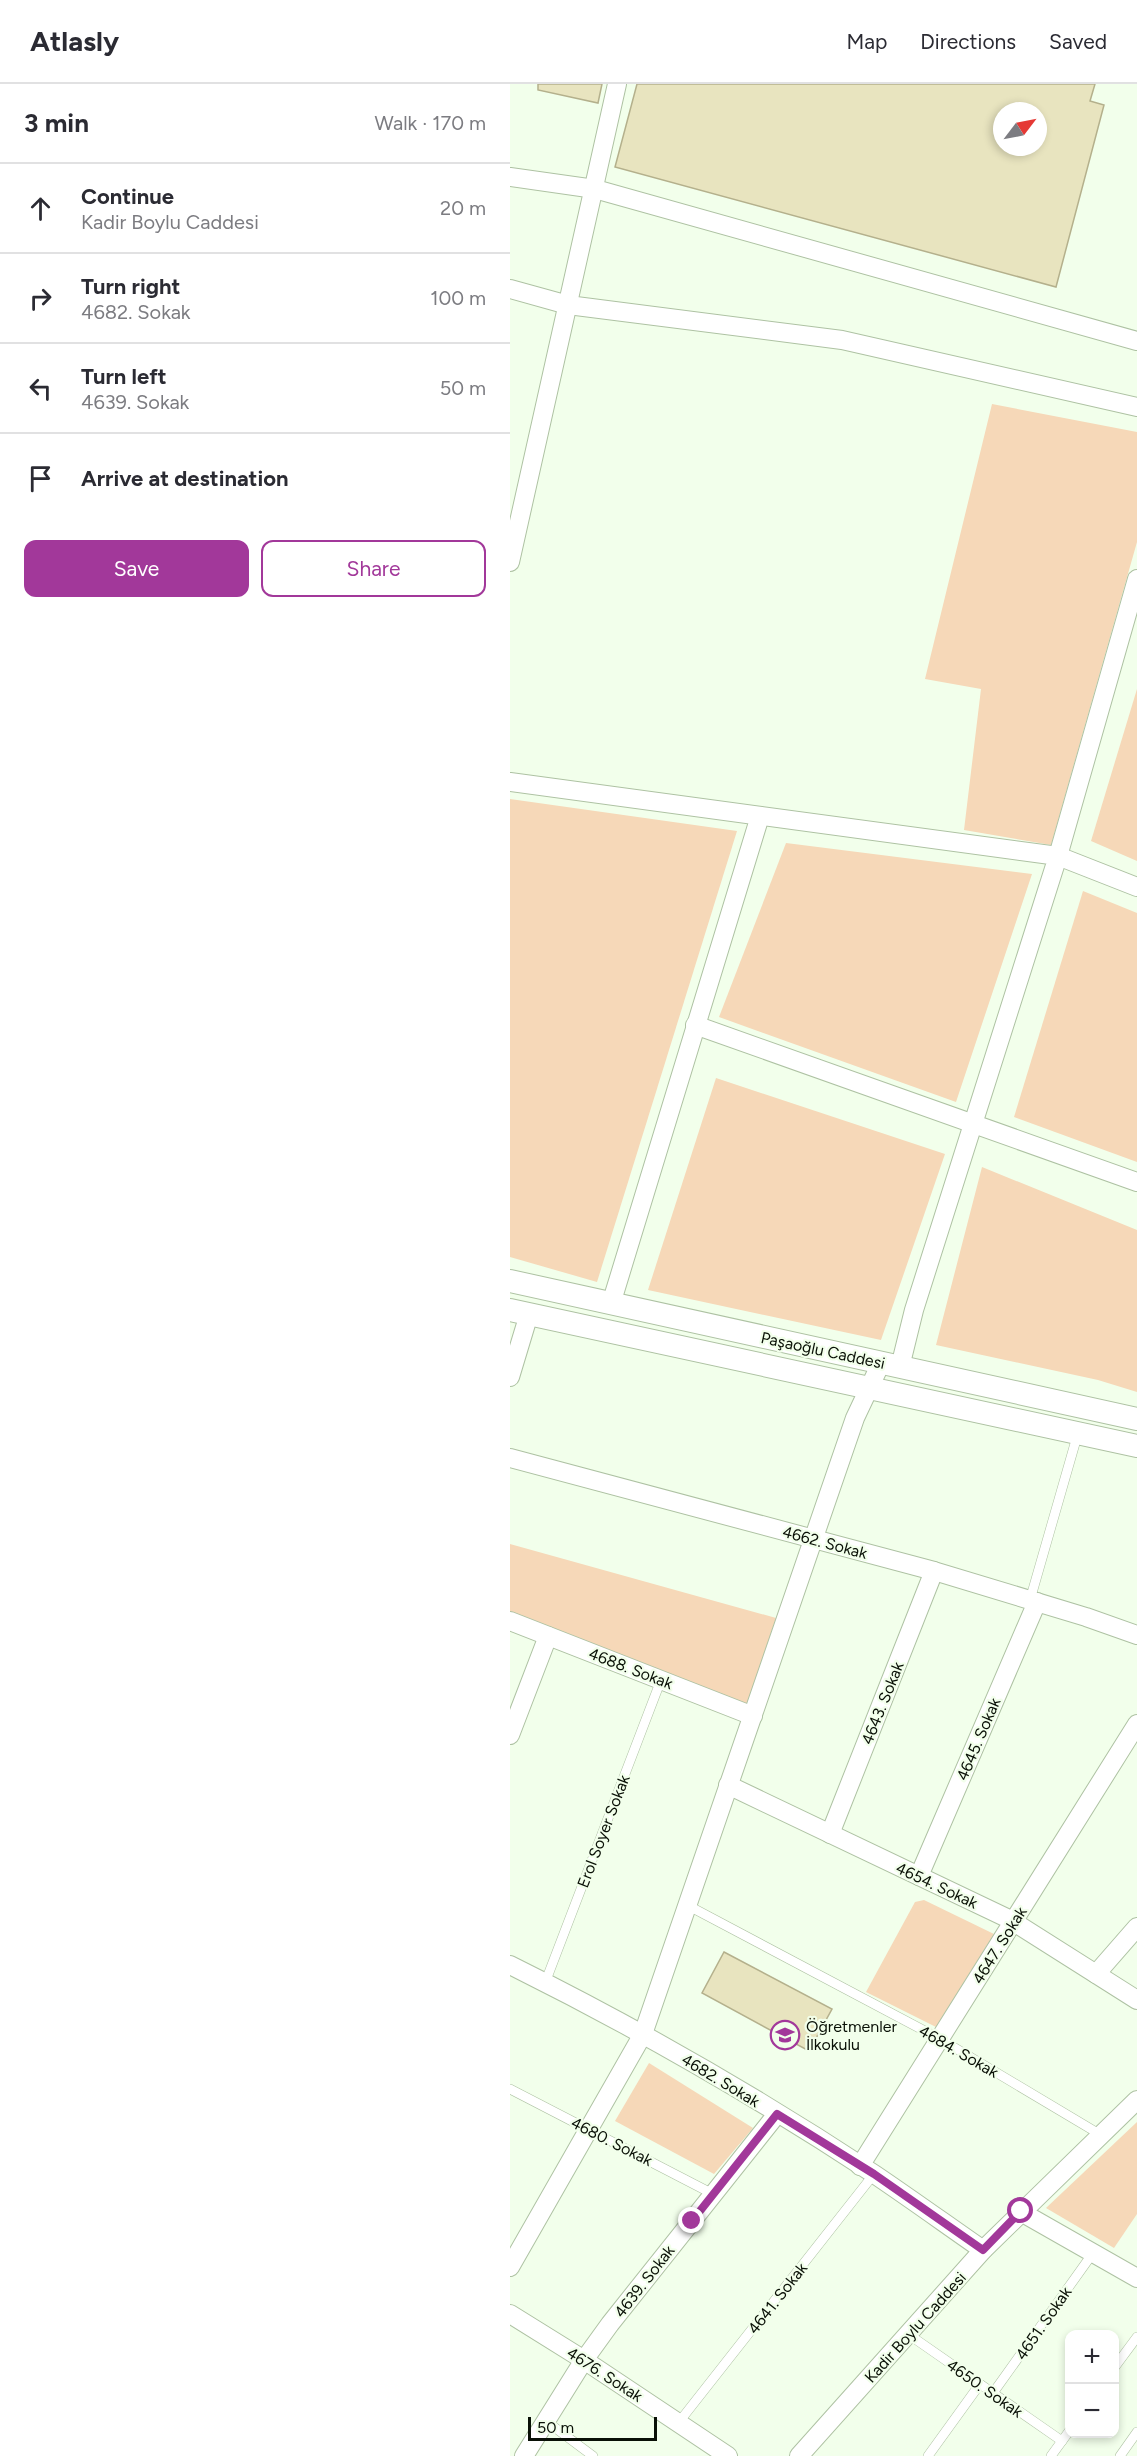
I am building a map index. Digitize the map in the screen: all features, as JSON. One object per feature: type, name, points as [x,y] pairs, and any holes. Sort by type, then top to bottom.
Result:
[{"type":"street","points":[[510,562],[617,84]]},
{"type":"street","points":[[510,177],[595,189],[1137,341]]},
{"type":"street","points":[[510,289],[568,305],[842,340],[1137,407]]},
{"type":"street","points":[[510,2267],[643,2034],[855,1419],[868,1388],[890,1365],[914,1310],[1058,856],[1137,579]]},
{"type":"street","points":[[510,782],[1058,856],[1137,887]]},
{"type":"street","points":[[611,1304],[760,816]]},
{"type":"street","points":[[695,1025],[1137,1182]]},
{"type":"street","name":"Paşaoğlu Caddesi","points":[[510,1281],[1137,1419]]},
{"type":"street","points":[[510,1377],[519,1312]]},
{"type":"street","name":"Paşaoğlu Caddesi","points":[[519,1312],[1137,1446]]},
{"type":"street","name":"4662. Sokak","points":[[510,1458],[934,1571],[1137,1635]]},
{"type":"street","name":"4643. Sokak","points":[[830,1834],[934,1571]]},
{"type":"street","name":"4645. Sokak","points":[[919,1876],[1034,1601]]},
{"type":"street","name":"4688. Sokak","points":[[510,1621],[753,1716]]},
{"type":"street","points":[[510,1735],[548,1636]]},
{"type":"street","name":"4647. Sokak","points":[[867,2170],[940,2039],[1137,1724]]},
{"type":"street","name":"4654. Sokak","points":[[728,1785],[1013,1922],[1137,2000]]},
{"type":"street","points":[[1096,1974],[1137,1927]]},
{"type":"street","name":"4682. Sokak","points":[[510,1965],[643,2034],[777,2114],[867,2170],[983,2250]]},
{"type":"street","name":"Kadir Boylu Caddesi","points":[[800,2456],[983,2250],[1137,2100]]},
{"type":"street","name":"4639. Sokak","points":[[524,2456],[584,2360],[610,2324],[777,2114]]},
{"type":"street","points":[[1021,2211],[1137,2278]]},
{"type":"street","name":"4676. Sokak","points":[[510,2314],[584,2360],[728,2456]]},
{"type":"lane","name":"4645. Sokak","points":[[1034,1601],[1078,1433]]},
{"type":"lane","name":"Erol Soyer Sokak","points":[[545,1983],[661,1680]]},
{"type":"lane","name":"4684. Sokak","points":[[687,1905],[940,2039],[1101,2135]]},
{"type":"lane","name":"4680. Sokak","points":[[510,2089],[713,2194]]},
{"type":"lane","name":"4641. Sokak","points":[[679,2422],[867,2170]]},
{"type":"lane","name":"4651. Sokak","points":[[993,2393],[1093,2253]]},
{"type":"lane","name":"4650. Sokak","points":[[908,2334],[1062,2441]]},
{"type":"lane","points":[[1119,2361],[1137,2337]]},
{"type":"lane","points":[[928,2456],[980,2384]]},
{"type":"lane","points":[[546,2421],[593,2456]]},
{"type":"lane","points":[[1120,2456],[1137,2432]]},
{"type":"lane","points":[[1051,2456],[1065,2437]]},
{"type":"shaded area","points":[[992,404],[1137,432],[1137,542],[1051,845],[964,830],[981,689],[925,679]]},
{"type":"shaded area","points":[[1137,689],[1137,861],[1091,841]]},
{"type":"shaded area","points":[[510,799],[737,831],[597,1282],[510,1257]]},
{"type":"shaded area","points":[[786,843],[1032,874],[956,1102],[719,1017]]},
{"type":"shaded area","points":[[1083,891],[1137,913],[1137,1162],[1014,1117]]},
{"type":"shaded area","points":[[716,1078],[945,1154],[881,1340],[648,1290]]},
{"type":"shaded area","points":[[982,1167],[1137,1230],[1137,1392],[1098,1380],[936,1345]]},
{"type":"shaded area","points":[[510,1544],[776,1618],[747,1705],[510,1613]]},
{"type":"shaded area","points":[[924,1900],[994,1934],[936,2027],[866,1992],[915,1902]]},
{"type":"shaded area","points":[[649,2063],[753,2128],[714,2174],[615,2121]]},
{"type":"shaded area","points":[[1137,2122],[1137,2214],[1114,2248],[1046,2208]]},
{"type":"building","points":[[538,84],[602,84],[598,103],[538,90]]},
{"type":"building","points":[[637,84],[1095,84],[1090,101],[1104,105],[1056,287],[615,167]]},
{"type":"building","points":[[724,1952],[832,2009],[809,2051],[702,1993]]},
{"type":"place","name":"Öğretmenler İlkokulu","points":[[785,2035]]},
{"type":"route","points":[[692,2221],[777,2114],[874,2174],[983,2250],[1021,2211]]}]
